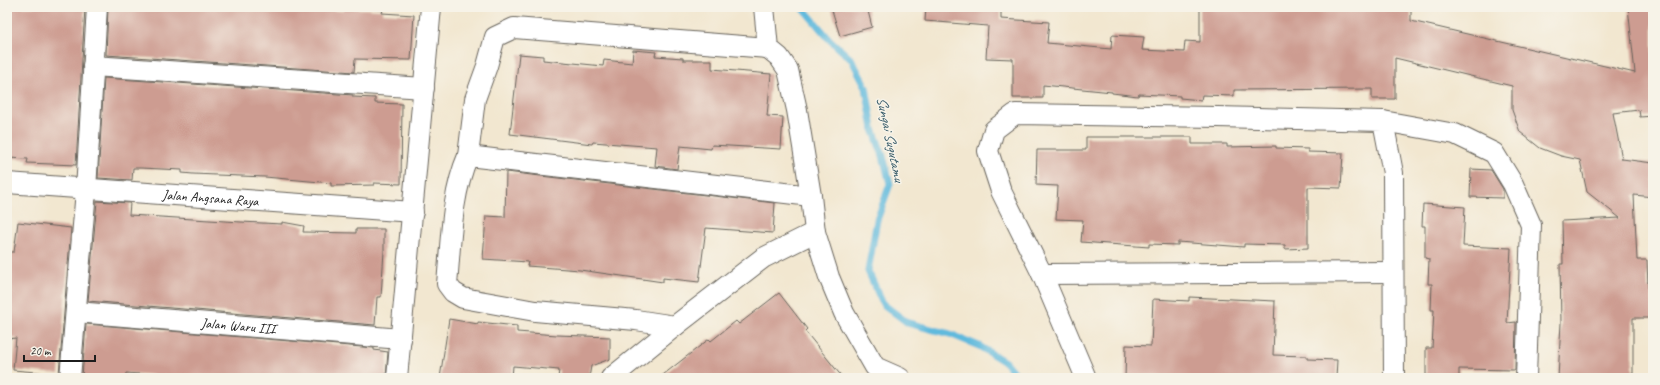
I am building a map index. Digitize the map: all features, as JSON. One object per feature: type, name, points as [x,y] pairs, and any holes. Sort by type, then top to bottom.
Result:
[{"type":"street","points":[[70,378],[86,190],[97,7]]},
{"type":"street","points":[[397,378],[431,7]]},
{"type":"street","points":[[764,7],[768,48]]},
{"type":"street","points":[[675,326],[636,320],[534,311],[463,298],[453,292],[447,284],[453,217],[461,178],[468,156],[475,99],[496,37],[514,28],[768,48],[780,57],[788,70],[797,110],[811,196],[815,232],[830,277],[868,373],[900,378]]},
{"type":"street","points":[[94,66],[424,88]]},
{"type":"street","points":[[1086,378],[1042,274],[1001,190],[988,152],[994,130],[1015,114],[1383,121],[1455,134],[1494,153],[1514,184],[1531,225],[1526,378]]},
{"type":"street","points":[[1383,121],[1393,173],[1394,378]]},
{"type":"street","points":[[468,156],[811,196]]},
{"type":"street","name":"Jalan Angsana Raya","points":[[7,184],[413,212]]},
{"type":"street","points":[[611,378],[763,258],[815,232]]},
{"type":"street","points":[[1042,274],[1393,272]]},
{"type":"street","name":"Jalan Waru III","points":[[76,312],[401,339]]},
{"type":"building","points":[[7,7],[85,7],[76,165],[27,163],[28,159],[7,158]]},
{"type":"building","points":[[108,7],[269,7],[343,11],[343,8],[383,10],[382,13],[414,15],[411,60],[355,59],[354,72],[106,55]]},
{"type":"building","points":[[831,7],[867,7],[872,27],[840,36]]},
{"type":"building","points":[[926,7],[1001,7],[1001,19],[1049,22],[1047,43],[1111,49],[1112,35],[1144,37],[1142,50],[1184,52],[1185,41],[1200,42],[1200,7],[1411,7],[1411,21],[1635,73],[1628,7],[1653,7],[1653,116],[1640,117],[1639,110],[1613,113],[1622,159],[1653,163],[1653,197],[1634,195],[1637,260],[1647,260],[1648,288],[1652,288],[1653,318],[1633,318],[1633,374],[1630,374],[1630,378],[1558,378],[1561,323],[1560,264],[1563,264],[1562,221],[1620,218],[1587,192],[1580,160],[1561,156],[1540,148],[1520,132],[1512,110],[1512,86],[1395,58],[1395,99],[1372,99],[1372,89],[1234,90],[1234,96],[1202,95],[1201,100],[1180,98],[1180,96],[1139,94],[1138,96],[1043,85],[1043,98],[1013,98],[1013,59],[986,58],[988,26],[925,21]]},
{"type":"building","points":[[633,50],[656,52],[655,56],[683,58],[683,60],[712,60],[712,69],[771,74],[767,116],[783,117],[781,149],[712,145],[711,149],[680,146],[677,169],[655,166],[657,147],[593,142],[592,144],[510,134],[519,54],[543,56],[543,60],[603,66],[604,60],[632,63]]},
{"type":"building","points":[[104,78],[353,95],[353,97],[375,98],[375,103],[402,104],[401,184],[374,183],[374,185],[331,186],[331,183],[265,177],[193,174],[182,173],[182,170],[141,168],[133,168],[132,180],[98,178]]},
{"type":"building","points":[[1086,137],[1192,137],[1192,144],[1227,144],[1227,147],[1276,146],[1276,148],[1308,149],[1308,152],[1343,153],[1341,188],[1308,187],[1308,248],[1285,249],[1285,245],[1244,244],[1244,247],[1178,242],[1178,245],[1149,244],[1149,247],[1081,242],[1083,220],[1056,219],[1058,186],[1036,185],[1037,150],[1086,150]]},
{"type":"building","points":[[1471,169],[1491,170],[1503,189],[1503,198],[1470,197]]},
{"type":"building","points":[[506,172],[775,203],[773,233],[706,228],[699,282],[663,278],[663,282],[580,270],[527,266],[528,262],[483,259],[486,216],[505,217]]},
{"type":"building","points":[[97,201],[130,203],[129,215],[282,224],[282,222],[304,226],[303,232],[356,233],[356,229],[384,229],[381,297],[377,297],[375,325],[88,301]]},
{"type":"building","points":[[1423,204],[1465,207],[1463,246],[1511,248],[1507,323],[1516,322],[1515,370],[1459,369],[1459,378],[1426,378],[1426,348],[1432,348],[1434,310],[1431,310],[1432,284],[1428,284],[1429,259],[1425,258],[1425,226],[1422,226]]},
{"type":"building","points":[[18,222],[71,228],[59,374],[13,370],[16,338],[7,339],[7,252],[14,252]]},
{"type":"building","points":[[779,293],[807,329],[805,331],[843,378],[659,378],[709,339],[711,341],[736,321],[739,324]]},
{"type":"building","points":[[1189,297],[1275,301],[1273,355],[1307,356],[1307,359],[1337,360],[1336,378],[1125,378],[1126,345],[1151,346],[1153,299],[1189,301]]},
{"type":"building","points":[[449,319],[478,324],[478,322],[517,326],[517,332],[610,337],[610,359],[591,366],[589,378],[558,378],[559,370],[513,366],[512,378],[440,378]]},
{"type":"building","points":[[86,324],[374,348],[374,350],[388,352],[386,378],[193,378],[126,373],[125,378],[82,378]]},
{"type":"waterway","name":"Sungai Sugutamu","points":[[802,7],[830,40],[852,60],[866,87],[873,129],[883,156],[890,184],[877,220],[868,271],[883,304],[908,323],[950,334],[979,346],[1005,362],[1018,378]]}]
